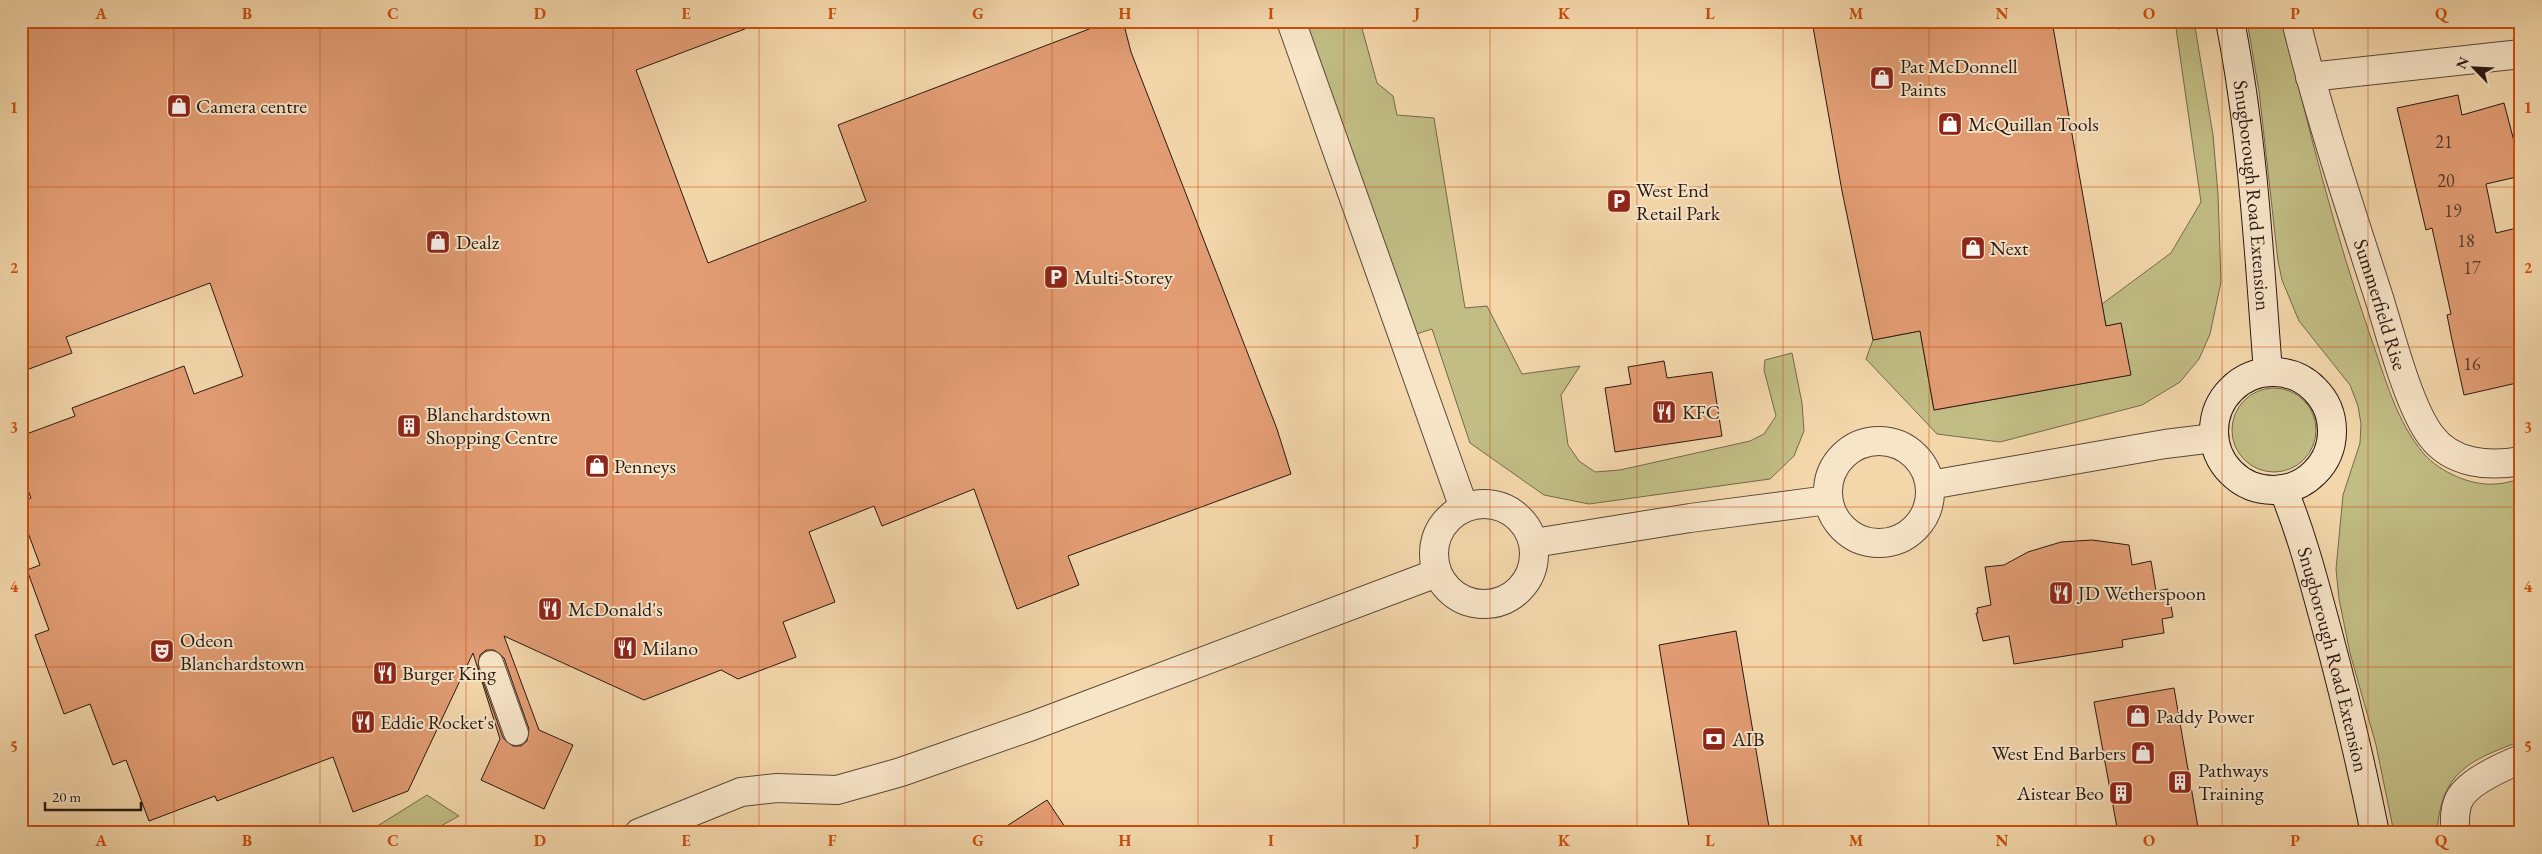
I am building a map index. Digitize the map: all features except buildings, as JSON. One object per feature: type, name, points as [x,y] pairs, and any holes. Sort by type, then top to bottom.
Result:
[{"type":"street","points":[[1291,21],[1464,508]]},
{"type":"street","name":"Snugborough Road Extension","points":[[2230,21],[2242,80],[2258,230],[2268,372]]},
{"type":"street","name":"Summerfield Rise","points":[[2296,21],[2310,77],[2344,193],[2393,345],[2415,405],[2431,436],[2449,453],[2474,462],[2504,464],[2521,461]]},
{"type":"street","points":[[2310,77],[2521,54]]},
{"type":"street","points":[[2268,372],[2288,373],[2311,386],[2321,395],[2330,413],[2333,433],[2328,452],[2318,470],[2302,482],[2283,489],[2264,489],[2246,483],[2231,472],[2220,456],[2214,438],[2215,419],[2222,402],[2228,394],[2249,376],[2268,372]]},
{"type":"street","points":[[1930,485],[2165,444],[2214,438]]},
{"type":"street","points":[[1880,441],[1899,445],[1909,450],[1923,466],[1930,485],[1928,506],[1922,521],[1909,534],[1894,542],[1882,544],[1869,543],[1848,534],[1837,523],[1828,500],[1829,478],[1835,464],[1852,448],[1864,443],[1880,441]]},
{"type":"street","name":"Snugborough Road Extension","points":[[2283,489],[2298,525],[2331,643],[2361,763],[2375,833]]},
{"type":"street","points":[[1534,543],[1690,518],[1828,500]]},
{"type":"street","points":[[1478,504],[1494,504],[1507,509],[1519,518],[1528,529],[1534,543],[1535,560],[1530,576],[1521,589],[1508,599],[1492,605],[1475,605],[1459,598],[1446,588],[1437,573],[1433,558],[1435,542],[1441,528],[1451,516],[1464,508],[1478,504]]},
{"type":"street","points":[[639,833],[741,792],[777,788],[837,790],[902,772],[1040,723],[1437,573]]},
{"type":"street","points":[[491,663],[516,733]]},
{"type":"street","points":[[2455,833],[2454,813],[2458,801],[2465,790],[2521,759]]},
{"type":"shaded area","points":[[1289,21],[1360,21],[1377,83],[1393,96],[1397,115],[1434,118],[1465,308],[1487,306],[1522,374],[1580,366],[1561,395],[1568,445],[1579,461],[1595,472],[1620,470],[1750,441],[1764,434],[1776,416],[1764,370],[1765,360],[1792,353],[1802,403],[1804,431],[1794,456],[1770,479],[1589,504],[1544,495],[1470,443],[1432,329],[1404,338]]},
{"type":"shaded area","points":[[2116,21],[2167,21],[2118,29]]},
{"type":"shaded area","points":[[2175,21],[2194,21],[2213,135],[2218,194],[2221,282],[2210,334],[2199,359],[2180,382],[2142,405],[2000,442],[1937,434],[1866,359],[1873,340],[1920,331],[1934,410],[2130,375],[2121,323],[2106,326],[2102,304],[2171,253],[2201,202]]},
{"type":"shaded area","points":[[2247,21],[2283,21],[2312,141],[2358,299],[2387,383],[2399,413],[2414,441],[2438,467],[2456,477],[2486,484],[2501,484],[2521,479],[2521,741],[2486,755],[2472,763],[2451,782],[2444,796],[2437,833],[2394,833],[2376,745],[2350,653],[2339,599],[2336,569],[2343,495],[2360,443],[2361,424],[2358,406],[2350,385],[2299,321],[2282,280],[2278,261],[2259,91]]},
{"type":"shaded area","points":[[2274,388],[2290,391],[2304,400],[2313,414],[2316,430],[2313,446],[2304,460],[2290,469],[2274,472],[2258,469],[2244,460],[2235,446],[2232,430],[2235,414],[2244,400],[2258,391]]},
{"type":"shaded area","points":[[427,795],[459,816],[428,833],[366,833]]},
{"type":"place","name":"Pat McDonnell Paints","points":[[1882,78]]},
{"type":"place","name":"Camera centre","points":[[179,106]]},
{"type":"place","name":"McQuillan Tools","points":[[1950,124]]},
{"type":"place","name":"West End Retail Park","points":[[1619,201]]},
{"type":"place","name":"Dealz","points":[[438,242]]},
{"type":"place","name":"Next","points":[[1973,248]]},
{"type":"place","name":"Multi-Storey","points":[[1056,277]]},
{"type":"place","name":"KFC","points":[[1664,412]]},
{"type":"place","name":"Blanchardstown Shopping Centre","points":[[409,426]]},
{"type":"place","name":"Penneys","points":[[597,466]]},
{"type":"place","name":"JD Wetherspoon","points":[[2061,593]]},
{"type":"place","name":"McDonald's","points":[[550,609]]},
{"type":"place","name":"Milano","points":[[625,648]]},
{"type":"place","name":"Odeon Blanchardstown","points":[[162,651]]},
{"type":"place","name":"Burger King","points":[[385,673]]},
{"type":"place","name":"Paddy Power","points":[[2138,716]]},
{"type":"place","name":"Eddie Rocket's","points":[[363,722]]},
{"type":"place","name":"AIB","points":[[1714,739]]},
{"type":"place","name":"West End Barbers","points":[[2143,753]]},
{"type":"place","name":"Pathways Training","points":[[2180,782]]},
{"type":"place","name":"Aistear Beo","points":[[2121,793]]}]
